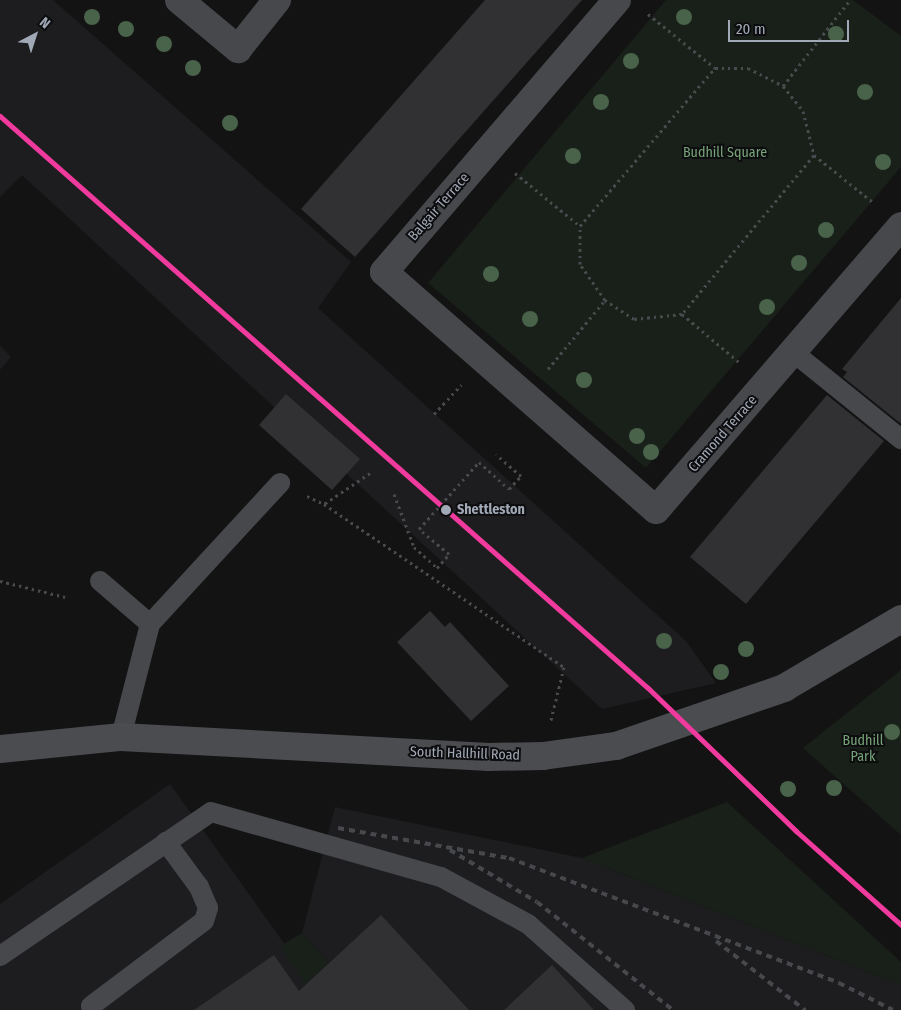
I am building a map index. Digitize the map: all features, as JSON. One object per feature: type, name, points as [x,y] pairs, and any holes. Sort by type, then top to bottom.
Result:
[{"type":"street","points":[[179,0],[238,49],[277,0]]},
{"type":"street","name":"Balgair Terrace","points":[[526,395],[384,272],[617,0]]},
{"type":"street","name":"Cramond Terrace","points":[[526,395],[656,510],[766,385],[901,226]]},
{"type":"street","name":"South Hallhill Road","points":[[0,749],[121,737],[488,757],[542,756],[616,746],[784,688],[901,619]]},
{"type":"lane","points":[[793,352],[901,438]]},
{"type":"lane","points":[[121,737],[150,624],[280,483]]},
{"type":"lane","points":[[100,581],[150,624]]},
{"type":"lane","points":[[0,956],[210,812],[440,877],[528,924],[625,1010]]},
{"type":"lane","points":[[91,1006],[204,921],[208,908],[198,887],[166,842]]},
{"type":"path","points":[[783,86],[850,0]]},
{"type":"path","points":[[647,12],[715,68],[748,68],[783,86],[803,111],[814,155],[879,208]]},
{"type":"path","points":[[715,68],[580,226],[580,264],[605,300],[634,319],[682,314],[814,155]]},
{"type":"path","points":[[488,150],[580,226]]},
{"type":"path","points":[[526,395],[605,300]]},
{"type":"path","points":[[682,314],[766,385]]},
{"type":"path","points":[[394,494],[414,547],[437,568],[449,554],[419,530],[480,462],[509,489],[521,476],[496,454]]},
{"type":"path","points":[[370,473],[324,504],[564,667],[542,756]]},
{"type":"path","points":[[0,581],[65,597]]},
{"type":"shaded area","points":[[0,0],[53,0],[351,262],[318,308],[686,641],[716,683],[602,709],[22,175],[0,197]]},
{"type":"shaded area","points":[[0,345],[11,357],[0,370]]},
{"type":"shaded area","points":[[170,784],[332,1010],[0,1010],[0,904]]},
{"type":"shaded area","points":[[335,807],[582,858],[901,985],[901,1010],[371,1010],[302,933]]},
{"type":"green space","name":"Budhill Square","points":[[666,0],[853,0],[901,36],[901,167],[646,468],[428,283]]},
{"type":"green space","name":"Budhill Park","points":[[901,670],[901,835],[803,748]]},
{"type":"green space","points":[[727,802],[901,962],[901,985],[582,858]]},
{"type":"green space","points":[[302,933],[371,1010],[323,1010],[280,946]]},
{"type":"building","points":[[485,0],[582,0],[355,257],[301,209]]},
{"type":"building","points":[[901,298],[900,423],[843,377],[847,372],[842,369]]},
{"type":"building","points":[[286,394],[360,459],[332,490],[259,425]]},
{"type":"building","points":[[827,395],[884,441],[746,604],[690,557]]},
{"type":"building","points":[[430,611],[445,627],[450,622],[509,686],[471,721],[397,642]]},
{"type":"building","points":[[381,915],[469,1010],[194,1010],[274,955],[299,991]]},
{"type":"building","points":[[552,965],[594,1010],[504,1010]]},
{"type":"railway","points":[[338,828],[509,858],[839,983],[893,1010]]},
{"type":"railway","points":[[450,850],[537,902],[673,1010]]},
{"type":"railway","points":[[716,941],[805,1010]]},
{"type":"transit line","points":[[0,116],[648,688],[796,831],[901,925]]},
{"type":"place","name":"Shettleston","points":[[446,510]]}]
